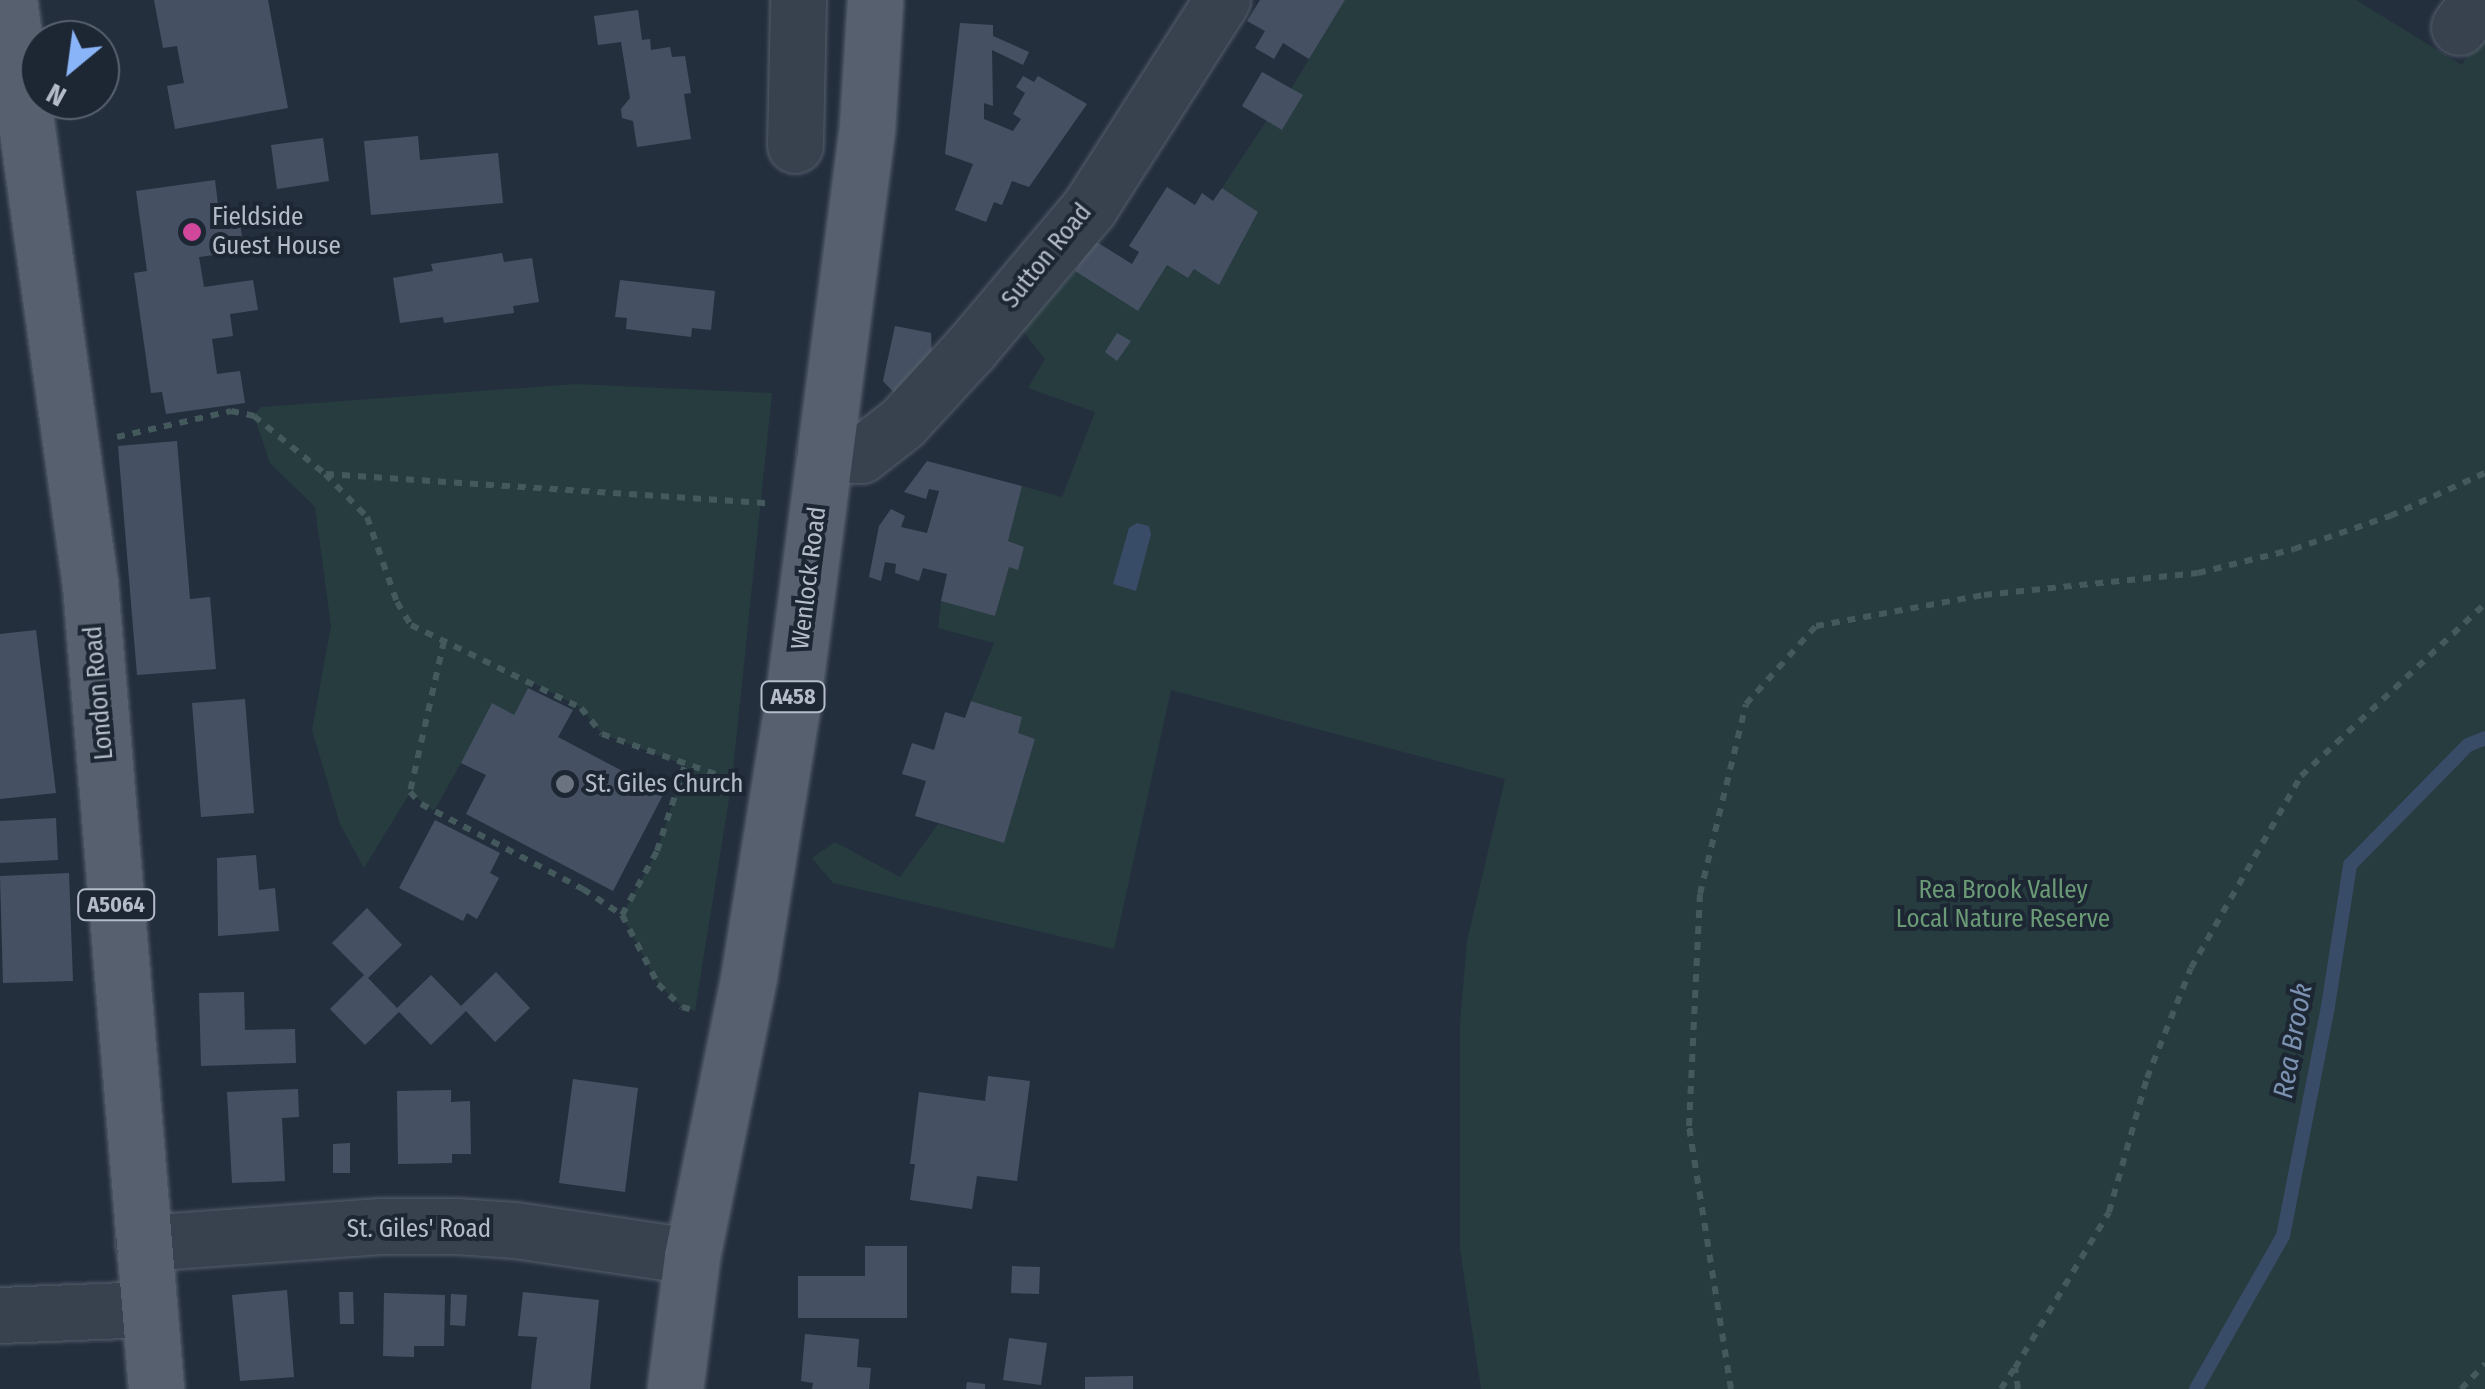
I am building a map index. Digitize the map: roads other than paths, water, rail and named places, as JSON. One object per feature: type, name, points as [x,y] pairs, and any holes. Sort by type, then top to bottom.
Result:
[{"type":"main road","name":"London Road","points":[[9,0],[90,584],[156,1389]]},
{"type":"main road","name":"Wenlock Road","points":[[675,1389],[692,1256],[739,1025],[779,792],[867,128],[875,0]]},
{"type":"street","points":[[795,145],[798,0]]},
{"type":"street","name":"Sutton Road","points":[[821,480],[861,456],[902,423],[1089,208],[1222,0]]},
{"type":"street","name":"St. Giles' Road","points":[[143,1243],[380,1226],[456,1226],[515,1230],[692,1256]]},
{"type":"street","points":[[0,1315],[149,1309]]},
{"type":"water","points":[[1137,523],[1149,526],[1151,534],[1136,591],[1113,584],[1129,528]]},
{"type":"waterway","name":"Rea Brook","points":[[2196,1389],[2283,1236],[2328,1006],[2350,865],[2468,745],[2485,738]]},
{"type":"place","name":"Fieldside Guest House","points":[[192,232]]},
{"type":"place","name":"St. Giles Church","points":[[565,784]]},
{"type":"park label","name":"Rea Brook Valley Local Nature Reserve","points":[[2003,906]]}]
